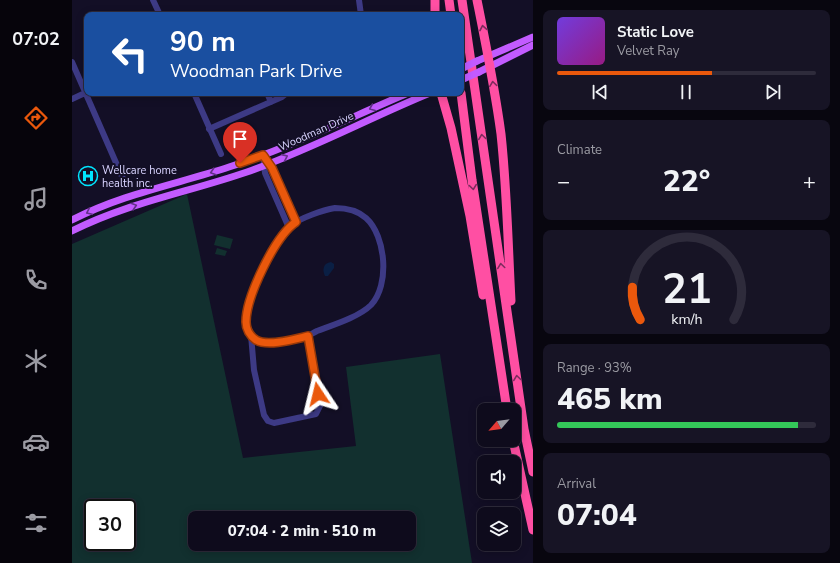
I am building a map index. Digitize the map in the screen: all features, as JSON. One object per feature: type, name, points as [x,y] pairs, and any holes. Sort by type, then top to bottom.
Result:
[{"type":"highway","points":[[435,0],[435,12]]},
{"type":"highway","points":[[449,0],[451,12]]},
{"type":"highway","points":[[462,0],[464,12]]},
{"type":"highway","points":[[477,0],[491,66],[501,135],[505,181],[512,346]]},
{"type":"highway","points":[[464,14],[524,429],[533,472]]},
{"type":"highway","points":[[443,96],[468,208],[486,310],[504,393]]},
{"type":"highway","points":[[461,96],[472,180],[506,403]]},
{"type":"highway","points":[[515,447],[533,530]]},
{"type":"main road","points":[[464,68],[533,38]]},
{"type":"main road","points":[[464,79],[533,45]]},
{"type":"main road","name":"Woodman Drive","points":[[72,220],[104,204],[208,174],[263,155],[401,96]]},
{"type":"main road","name":"Woodman Drive","points":[[72,231],[116,211],[236,176],[267,165],[423,96]]},
{"type":"street","points":[[153,0],[159,12]]},
{"type":"street","points":[[359,0],[361,12]]},
{"type":"street","points":[[72,62],[84,88]]},
{"type":"street","points":[[72,98],[84,93]]},
{"type":"street","points":[[88,96],[124,181]]},
{"type":"street","points":[[195,96],[221,154]]},
{"type":"street","points":[[268,96],[271,102]]},
{"type":"street","points":[[209,129],[282,96]]},
{"type":"street","points":[[263,155],[296,222]]},
{"type":"street","points":[[267,165],[265,173],[289,228]]},
{"type":"street","points":[[335,208],[349,209],[357,212],[367,219],[378,236],[383,262],[382,284],[378,296],[370,306],[360,313],[308,336],[266,342],[257,341],[251,335],[246,321],[255,286],[270,257],[289,228],[296,222],[335,208]]},
{"type":"street","points":[[251,335],[254,370],[264,415],[268,421],[274,423],[316,414],[320,406],[308,336]]},
{"type":"green space","points":[[187,194],[243,458],[356,446],[346,367],[440,354],[472,563],[72,563],[72,244]]},
{"type":"green space","points":[[217,235],[233,239],[230,249],[214,245]]},
{"type":"green space","points":[[217,248],[227,251],[225,256],[215,254]]},
{"type":"water","points":[[331,262],[334,264],[334,268],[328,276],[325,276],[324,267],[326,264]]},
{"type":"place","name":"Wellcare home health inc.","points":[[88,176]]},
{"type":"route","points":[[240,163],[263,155],[272,168],[296,222],[286,230],[259,276],[246,321],[248,331],[257,341],[271,343],[308,336],[318,394]]}]
